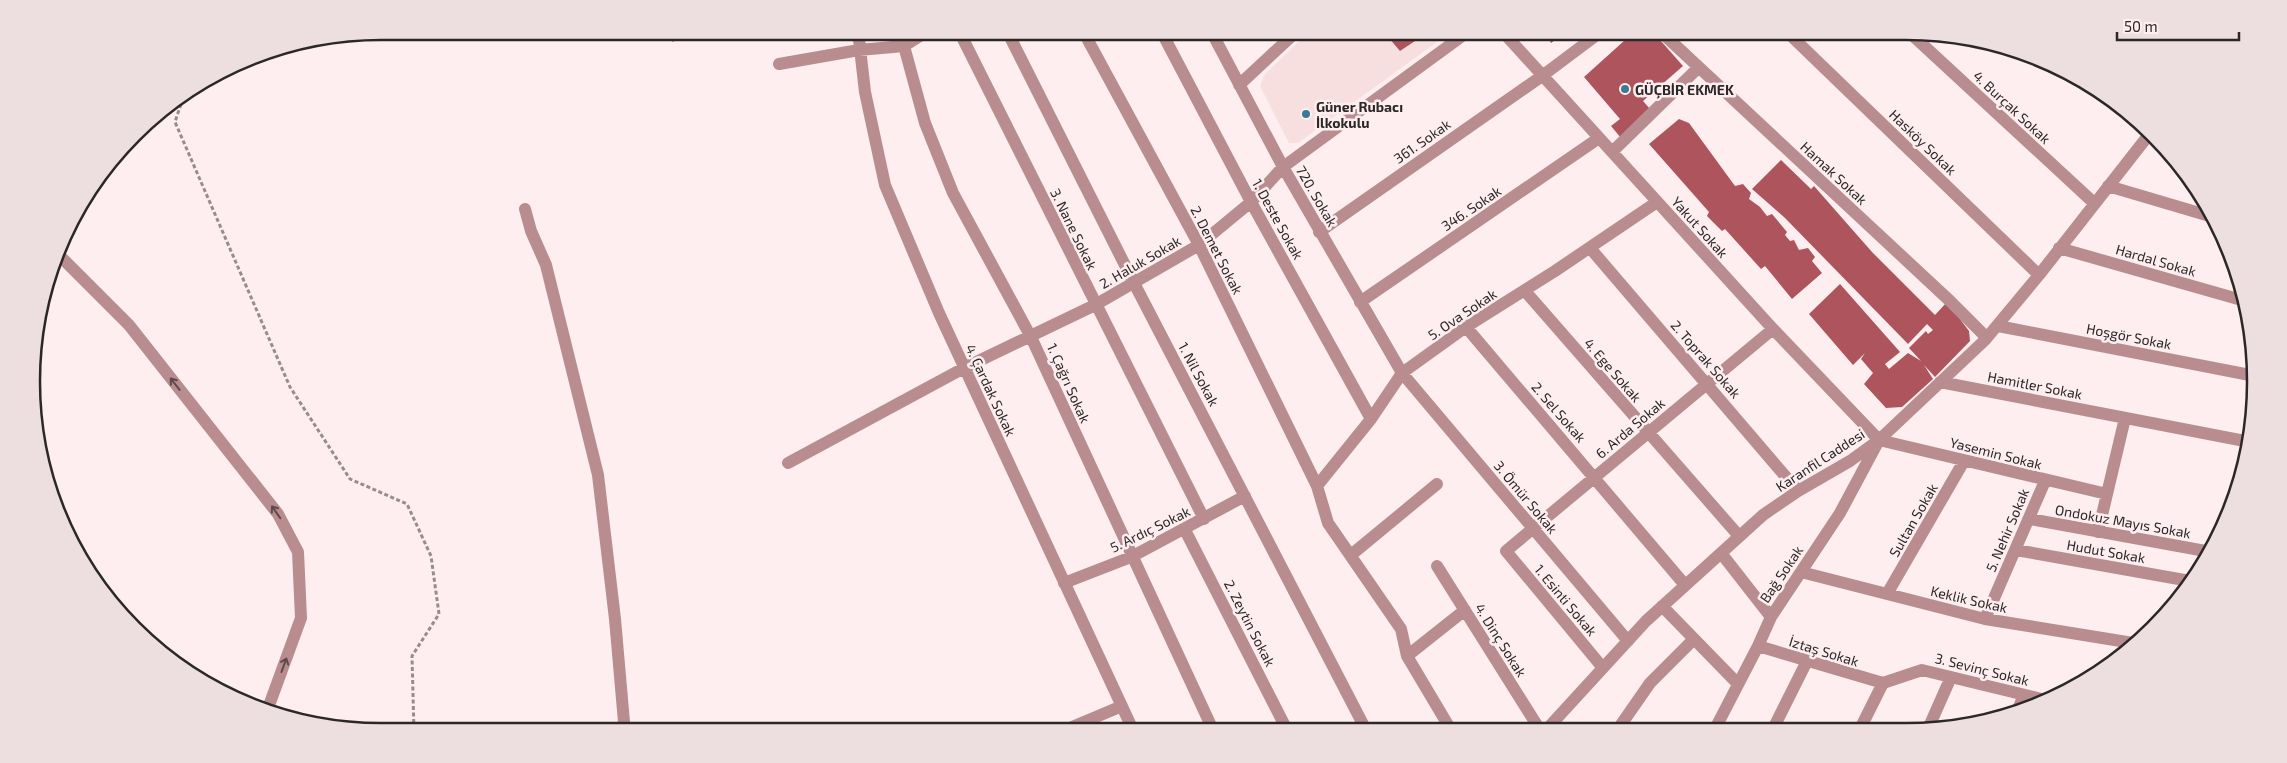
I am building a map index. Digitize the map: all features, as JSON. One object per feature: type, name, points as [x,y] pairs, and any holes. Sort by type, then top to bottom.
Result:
[{"type":"street","name":"4. Çardak Sokak","points":[[858,40],[865,92],[885,185],[964,368],[1130,723]]},
{"type":"street","points":[[779,64],[859,50],[904,46],[914,40]]},
{"type":"street","name":"3. Nane Sokak","points":[[963,40],[1204,519]]},
{"type":"street","name":"1. Nil Sokak","points":[[1012,40],[1134,283],[1362,723]]},
{"type":"street","name":"2. Demet Sokak","points":[[1088,40],[1199,245],[1317,486],[1328,523],[1401,629],[1407,656],[1447,723]]},
{"type":"street","name":"1. Deste Sokak","points":[[1166,40],[1251,202],[1371,419]]},
{"type":"street","name":"720. Sokak","points":[[1216,40],[1319,232],[1402,373]]},
{"type":"street","points":[[1239,85],[1287,40]]},
{"type":"street","name":"2. Haluk Sokak","points":[[788,463],[964,368],[1095,305],[1199,245],[1251,202],[1283,167],[1457,40]]},
{"type":"street","name":"Yakut Sokak","points":[[1510,40],[1773,329],[1879,440]]},
{"type":"street","name":"361. Sokak","points":[[1319,232],[1542,76],[1590,40]]},
{"type":"street","name":"Hamak Sokak","points":[[1669,40],[1950,301],[1984,335],[1985,340]]},
{"type":"street","name":"Hasköy Sokak","points":[[1795,40],[2039,275]]},
{"type":"street","name":"4. Burçak Sokak","points":[[1918,41],[2094,204]]},
{"type":"street","name":"1. Çağrı Sokak","points":[[904,46],[925,123],[953,193],[1031,337],[1131,557],[1210,723]]},
{"type":"street","points":[[1612,152],[1698,68]]},
{"type":"street","name":"346. Sokak","points":[[1360,302],[1599,138]]},
{"type":"street","name":"Karanfil Caddesi","points":[[1553,723],[1662,606],[1763,515],[1798,491],[1850,461],[1879,440],[1985,340],[2039,275],[2146,139]]},
{"type":"street","points":[[2108,186],[2203,214]]},
{"type":"street","name":"5. Ova Sokak","points":[[1317,486],[1371,419],[1402,373],[1466,327],[1525,291],[1657,202]]},
{"type":"street","points":[[525,209],[531,231],[546,265],[598,475],[619,656],[624,723]]},
{"type":"street","name":"2. Toprak Sokak","points":[[1590,248],[1708,383],[1798,491]]},
{"type":"street","name":"Hardal Sokak","points":[[2059,248],[2236,299]]},
{"type":"street","points":[[63,259],[130,325],[278,514],[298,552],[301,618],[270,704]]},
{"type":"street","name":"4. Ege Sokak","points":[[1525,291],[1740,536]]},
{"type":"street","name":"Hoşgör Sokak","points":[[1998,326],[2247,374]]},
{"type":"street","name":"2. Sel Sokak","points":[[1466,327],[1685,585]]},
{"type":"street","name":"6. Arda Sokak","points":[[1506,551],[1773,329]]},
{"type":"street","name":"3. Ömür Sokak","points":[[1402,373],[1628,641]]},
{"type":"street","name":"Hamitler Sokak","points":[[1940,382],[2241,440]]},
{"type":"street","points":[[2098,532],[2125,418]]},
{"type":"street","name":"Yasemin Sokak","points":[[1879,440],[2045,481],[2107,494]]},
{"type":"street","name":"Bağ Sokak","points":[[1718,723],[1771,617],[1840,513],[1879,440]]},
{"type":"street","name":"Sultan Sokak","points":[[1887,594],[1964,461]]},
{"type":"street","name":"5. Nehir Sokak","points":[[1985,619],[2045,481]]},
{"type":"street","points":[[1351,555],[1437,484]]},
{"type":"street","name":"5. Ardıç Sokak","points":[[1064,583],[1131,557],[1185,530],[1245,496]]},
{"type":"street","name":"Ondokuz Mayıs Sokak","points":[[2030,519],[2202,550]]},
{"type":"street","name":"2. Zeytin Sokak","points":[[1185,530],[1283,723]]},
{"type":"street","name":"Hudut Sokak","points":[[2016,550],[2183,580]]},
{"type":"street","name":"1. Esinti Sokak","points":[[1506,551],[1603,668]]},
{"type":"street","points":[[1721,553],[1771,617]]},
{"type":"street","name":"4. Dinç Sokak","points":[[1438,566],[1536,723]]},
{"type":"street","name":"Keklik Sokak","points":[[1801,572],[1985,619],[2125,643]]},
{"type":"street","points":[[1662,606],[1738,684]]},
{"type":"street","points":[[1407,656],[1465,610]]},
{"type":"street","points":[[1622,723],[1650,682],[1694,639]]},
{"type":"street","name":"İztaş Sokak","points":[[1758,646],[1882,684]]},
{"type":"street","points":[[1776,723],[1807,661]]},
{"type":"street","name":"3. Sevinç Sokak","points":[[1882,684],[1922,670],[2035,697]]},
{"type":"street","points":[[1931,722],[1951,677]]},
{"type":"street","points":[[1863,723],[1882,684]]},
{"type":"street","points":[[2020,703],[2024,695]]},
{"type":"street","points":[[1082,723],[1122,706]]},
{"type":"path","points":[[180,107],[175,122],[290,387],[350,479],[407,504],[431,556],[439,614],[412,656],[414,723]]},
{"type":"shaded area","name":"Güner Rubacı İlkokulu","points":[[1301,40],[1440,40],[1298,143],[1289,143],[1260,86],[1265,74]]},
{"type":"building","points":[[1391,40],[1416,40],[1400,51]]},
{"type":"building","name":"GÜÇBİR EKMEK","points":[[1625,40],[1660,40],[1683,66],[1643,101],[1650,109],[1621,138],[1611,126],[1620,119],[1584,77]]},
{"type":"building","points":[[1679,119],[1689,123],[1735,186],[1743,184],[1751,193],[1749,199],[1760,207],[1767,216],[1772,214],[1787,232],[1785,235],[1790,241],[1794,240],[1799,250],[1808,248],[1815,257],[1812,261],[1822,273],[1792,299],[1765,266],[1761,269],[1725,229],[1722,231],[1707,216],[1709,212],[1649,144]]},
{"type":"building","points":[[1781,160],[1811,189],[1814,186],[1872,252],[1935,315],[1947,302],[1969,331],[1970,341],[1935,377],[1924,365],[1933,379],[1902,407],[1886,408],[1864,384],[1873,373],[1861,359],[1865,353],[1853,365],[1809,314],[1840,284],[1900,352],[1885,364],[1889,369],[1908,353],[1921,361],[1909,348],[1926,331],[1928,334],[1933,330],[1927,324],[1908,344],[1785,218],[1752,189]]},
{"type":"place","name":"GÜÇBİR EKMEK","points":[[1625,89]]},
{"type":"place","name":"Güner Rubacı İlkokulu","points":[[1306,114]]}]
